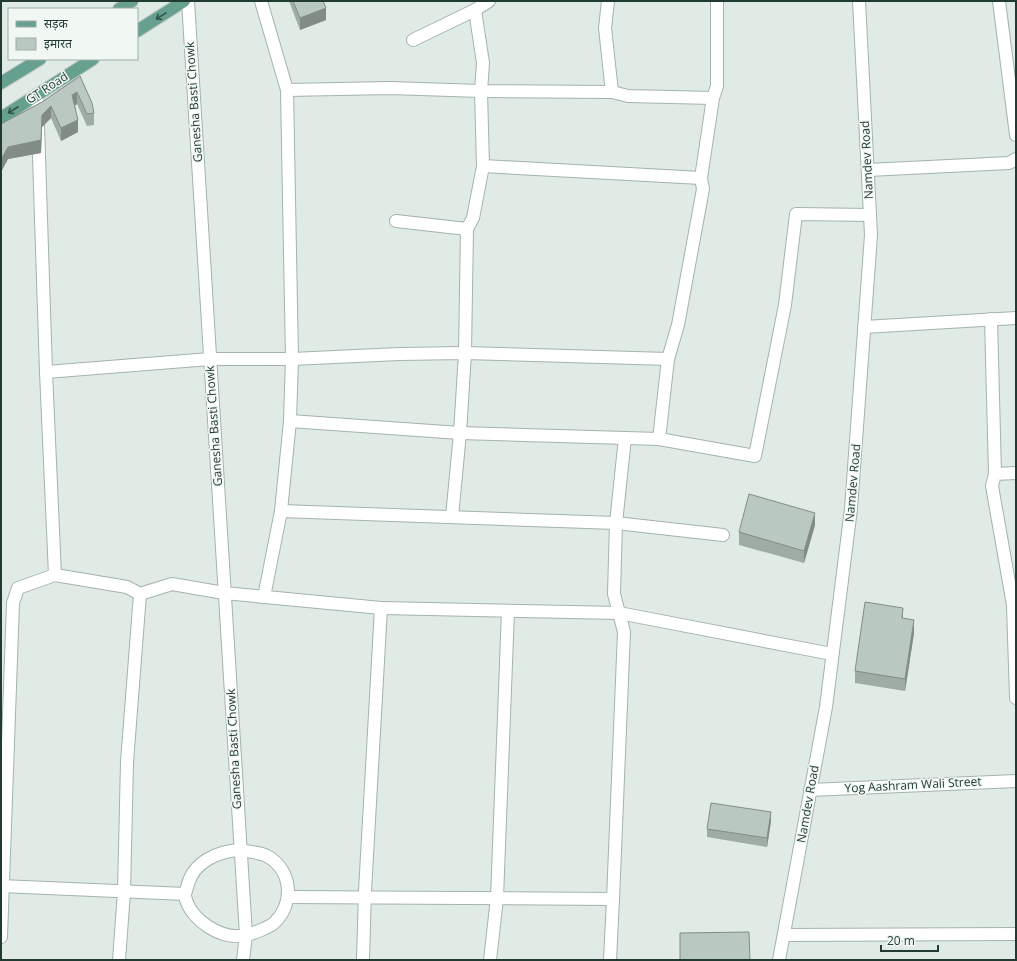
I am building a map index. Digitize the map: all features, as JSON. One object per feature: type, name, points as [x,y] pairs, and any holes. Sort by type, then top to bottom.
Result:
[{"type":"main road","points":[[121,8],[132,1]]},
{"type":"main road","points":[[138,30],[184,1]]},
{"type":"main road","points":[[1,83],[38,60]]},
{"type":"main road","name":"GT Road","points":[[1,118],[91,60]]},
{"type":"street","name":"Ganesha Basti Chowk","points":[[188,1],[246,935],[243,960]]},
{"type":"street","points":[[261,1],[287,90],[292,359],[290,421],[281,511],[264,597]]},
{"type":"street","points":[[413,40],[475,10],[489,1]]},
{"type":"street","points":[[608,1],[605,28],[612,92]]},
{"type":"street","points":[[659,439],[668,359],[678,325],[703,189],[701,178],[713,98],[717,86],[717,1]]},
{"type":"street","name":"Namdev Road","points":[[779,960],[826,707],[851,508],[871,235],[859,1]]},
{"type":"street","points":[[999,1],[1016,135]]},
{"type":"street","points":[[452,517],[460,432],[465,353],[466,229],[474,218],[483,166],[481,91],[483,63],[475,10]]},
{"type":"street","points":[[287,90],[390,88],[481,91],[612,92],[628,96],[713,98]]},
{"type":"street","points":[[37,95],[54,575]]},
{"type":"street","points":[[868,170],[1009,163],[1016,159]]},
{"type":"street","points":[[483,166],[701,178]]},
{"type":"street","points":[[290,421],[460,432],[659,439],[755,456],[785,305],[796,214],[870,215]]},
{"type":"street","points":[[396,221],[466,229]]},
{"type":"street","points":[[864,327],[1016,318]]},
{"type":"street","points":[[991,319],[995,474],[992,486],[1013,605],[1016,698]]},
{"type":"street","points":[[46,372],[210,359],[292,359],[399,354],[465,353],[668,359]]},
{"type":"street","points":[[610,960],[624,632],[614,594],[616,523],[625,438]]},
{"type":"street","points":[[995,474],[1016,473]]},
{"type":"street","points":[[281,511],[616,523],[723,535]]},
{"type":"street","points":[[1,937],[13,603],[18,588],[54,575],[127,588],[140,594],[172,584],[224,593],[381,608],[619,613],[832,654]]},
{"type":"street","points":[[118,960],[124,892],[127,762],[140,594]]},
{"type":"street","points":[[363,960],[365,897],[381,608]]},
{"type":"street","points":[[490,960],[497,898],[508,611]]},
{"type":"street","name":"Yog Aashram Wali Street","points":[[810,790],[1016,781]]},
{"type":"street","points":[[240,850],[265,855],[276,862],[285,875],[289,887],[284,911],[274,924],[246,935],[234,935],[220,932],[208,926],[195,916],[189,908],[185,894],[190,877],[202,862],[214,856],[240,850]]},
{"type":"street","points":[[2,886],[185,894]]},
{"type":"street","points":[[288,897],[613,899]]},
{"type":"street","points":[[784,934],[1016,934]]},
{"type":"building","points":[[293,1],[323,1],[326,8],[300,18]]},
{"type":"building","points":[[80,76],[92,103],[94,113],[87,114],[77,92],[72,95],[78,120],[61,128],[51,106],[42,115],[41,140],[8,147],[1,160],[1,124],[42,102]]},
{"type":"building","points":[[749,494],[815,513],[804,551],[739,532]]},
{"type":"building","points":[[865,602],[903,608],[902,618],[914,620],[905,679],[855,671]]},
{"type":"building","points":[[711,803],[771,812],[767,838],[707,829]]},
{"type":"building","points":[[749,932],[750,960],[680,960],[680,933]]}]
